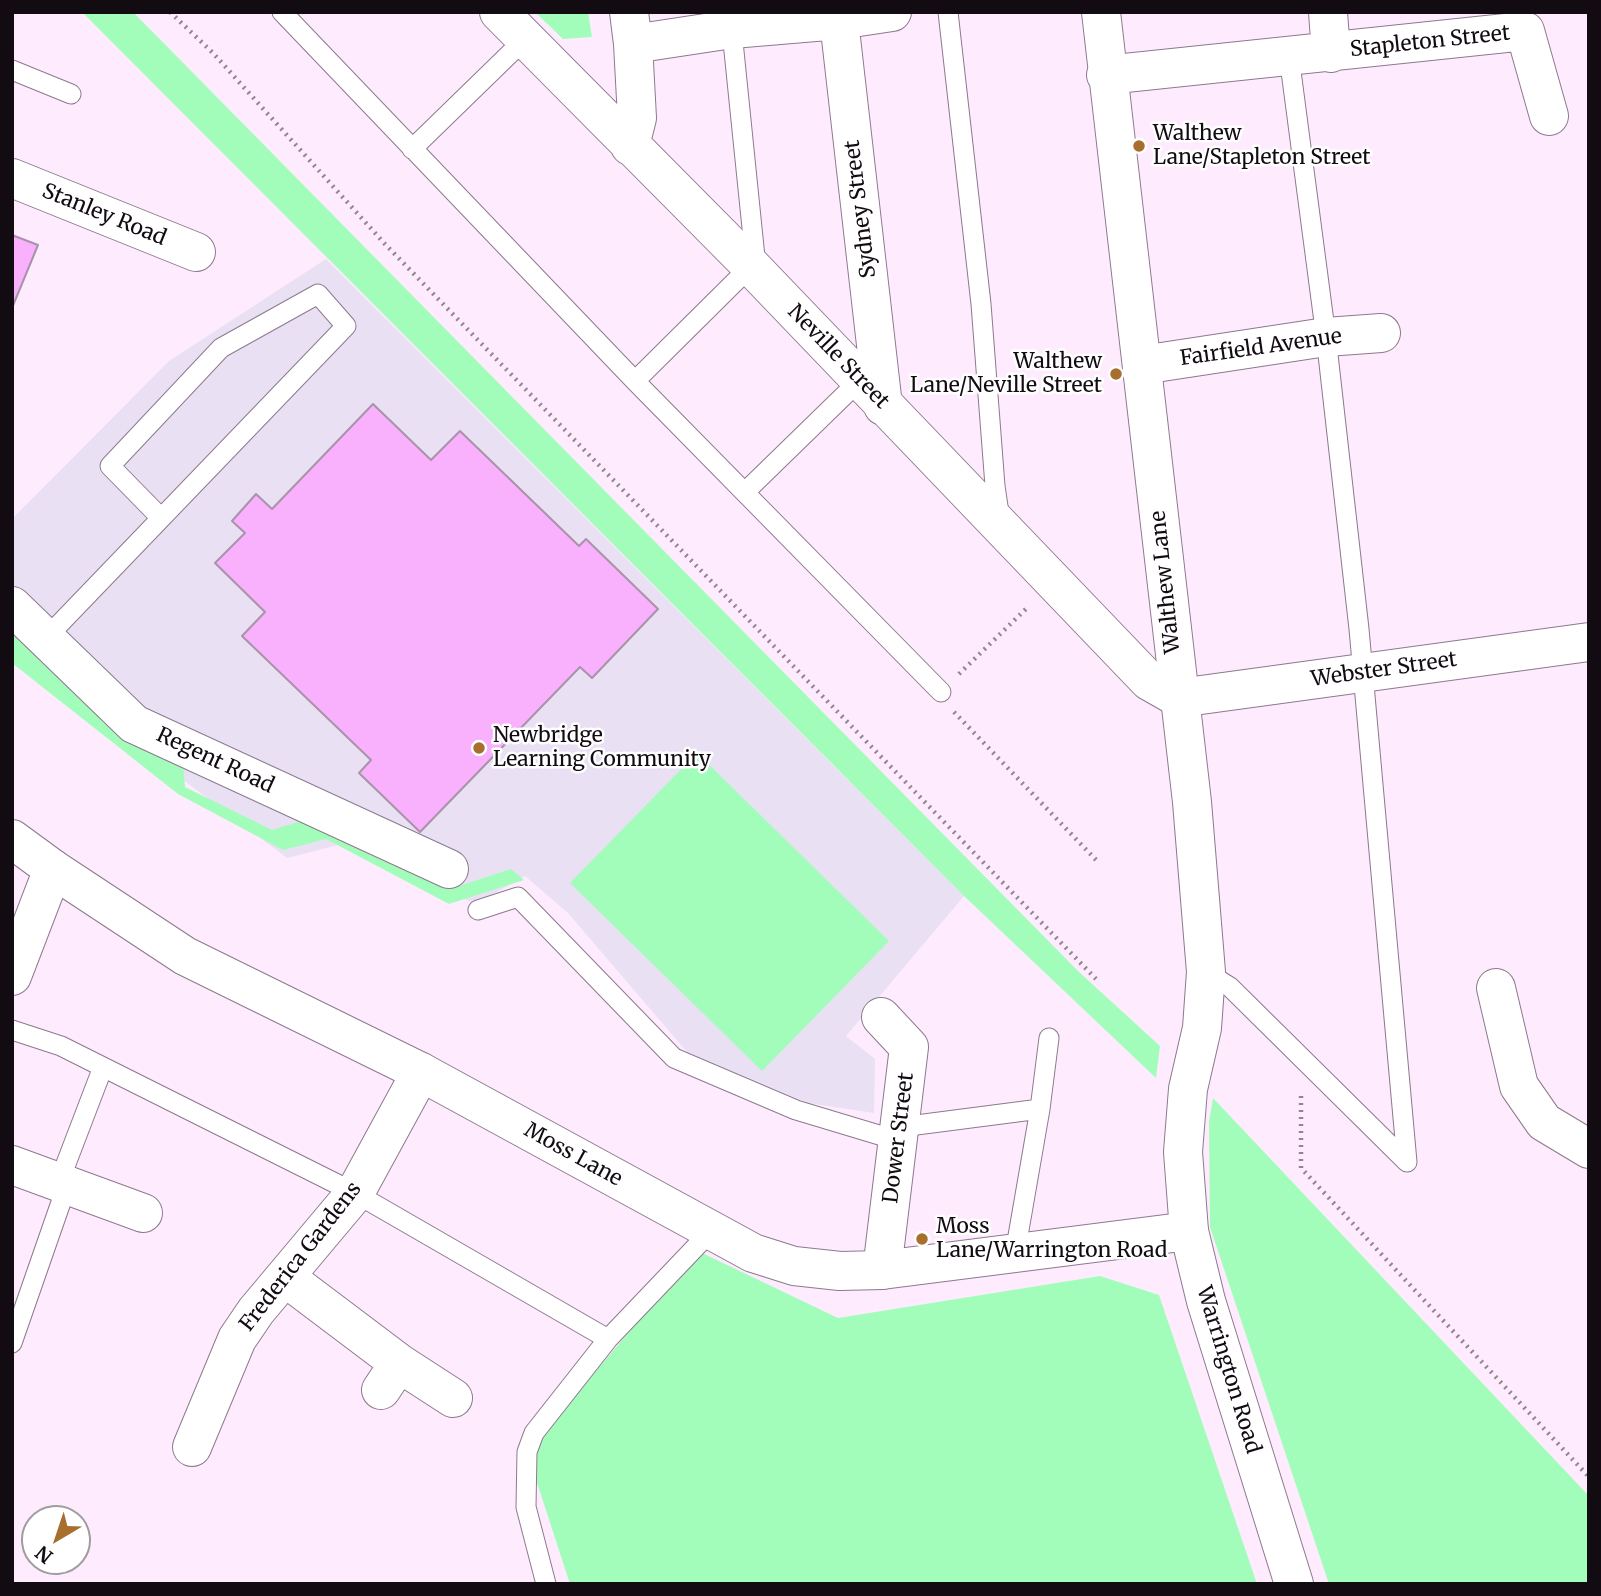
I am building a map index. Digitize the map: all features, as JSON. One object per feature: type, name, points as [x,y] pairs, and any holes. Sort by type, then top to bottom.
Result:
[{"type":"street","name":"Neville Street","points":[[499,12],[754,269],[1149,681],[1179,698]]},
{"type":"street","points":[[630,146],[637,118],[631,28],[892,12]]},
{"type":"street","name":"Walthew Lane","points":[[1101,12],[1106,75],[1192,802],[1206,972],[1202,1028],[1188,1089],[1183,1152]]},
{"type":"street","name":"Stapleton Street","points":[[1328,12],[1331,53]]},
{"type":"street","name":"Sydney Street","points":[[838,16],[871,393]]},
{"type":"street","name":"Stapleton Street","points":[[1106,75],[1525,31],[1549,116]]},
{"type":"street","name":"Stanley Road","points":[[12,178],[196,252]]},
{"type":"street","name":"Fairfield Avenue","points":[[1142,365],[1326,337],[1381,333]]},
{"type":"street","name":"Regent Road","points":[[12,606],[134,724],[449,869]]},
{"type":"street","name":"Webster Street","points":[[1179,698],[1589,642]]},
{"type":"street","name":"Moss Lane","points":[[12,839],[185,956],[421,1072],[753,1253],[794,1266],[840,1271],[882,1270],[1189,1231]]},
{"type":"street","points":[[12,976],[53,869]]},
{"type":"street","points":[[1496,988],[1519,1086],[1544,1122],[1589,1149]]},
{"type":"street","name":"Dower Street","points":[[881,1017],[909,1047],[882,1270]]},
{"type":"street","name":"Frederica Gardens","points":[[192,1447],[237,1339],[256,1311],[355,1193],[421,1072]]},
{"type":"street","name":"Warrington Road","points":[[1183,1152],[1189,1231],[1206,1301],[1294,1584]]},
{"type":"street","points":[[12,1166],[143,1213]]},
{"type":"street","points":[[285,1277],[390,1376],[453,1398]]},
{"type":"lane","points":[[282,12],[635,381],[941,692]]},
{"type":"lane","points":[[948,12],[981,304],[995,486],[1001,525]]},
{"type":"lane","points":[[635,381],[754,269],[731,20]]},
{"type":"lane","points":[[412,149],[525,40]]},
{"type":"lane","points":[[1206,972],[1230,987],[1407,1162],[1363,672],[1326,337],[1289,56]]},
{"type":"lane","points":[[12,70],[71,94]]},
{"type":"lane","points":[[46,639],[346,326],[318,294],[222,348],[110,466],[161,518]]},
{"type":"lane","points":[[745,492],[871,393]]},
{"type":"lane","points":[[478,910],[518,897],[674,1058],[796,1110],[900,1134],[1040,1109]]},
{"type":"lane","points":[[12,1030],[61,1046],[355,1193],[608,1339]]},
{"type":"lane","points":[[1015,1253],[1040,1109],[1049,1038]]},
{"type":"lane","points":[[12,1342],[103,1067]]},
{"type":"lane","points":[[546,1584],[526,1507],[527,1452],[534,1433],[608,1339],[711,1231]]},
{"type":"path","points":[[170,12],[212,53],[384,243],[1098,981]]},
{"type":"path","points":[[1020,615],[941,692],[942,699],[1099,863]]},
{"type":"path","points":[[1301,1056],[1301,1168],[1589,1477]]},
{"type":"shaded area","name":"Newbridge Learning Community","points":[[326,259],[964,896],[846,1036],[875,1059],[874,1113],[808,1103],[687,1052],[568,913],[525,876],[476,904],[338,845],[287,858],[12,651],[12,519],[169,361]]},
{"type":"green space","points":[[82,12],[133,12],[1078,971],[1160,1046],[1156,1078],[964,896]]},
{"type":"green space","points":[[535,12],[588,12],[592,37],[563,39]]},
{"type":"green space","points":[[12,628],[183,766],[185,787],[272,830],[317,816],[453,888],[511,869],[524,880],[449,904],[326,839],[283,850],[178,794],[12,663]]},
{"type":"green space","points":[[697,753],[889,941],[762,1071],[570,883]]},
{"type":"green space","points":[[1213,1098],[1589,1496],[1589,1584],[1329,1584],[1210,1227],[1209,1122]]},
{"type":"green space","points":[[698,1251],[838,1318],[1100,1276],[1159,1295],[1257,1584],[570,1584],[527,1452]]},
{"type":"building","points":[[12,235],[38,245],[12,308]]},
{"type":"building","points":[[373,404],[431,460],[460,431],[579,546],[586,539],[658,609],[592,678],[580,667],[420,832],[359,773],[371,760],[242,636],[265,612],[215,563],[245,533],[232,521],[256,494],[272,509]]},
{"type":"place","name":"Walthew Lane/Stapleton Street","points":[[1139,146]]},
{"type":"place","name":"Walthew Lane/Neville Street","points":[[1116,374]]},
{"type":"place","name":"Newbridge Learning Community","points":[[479,748]]},
{"type":"place","name":"Moss Lane/Warrington Road","points":[[922,1239]]}]
